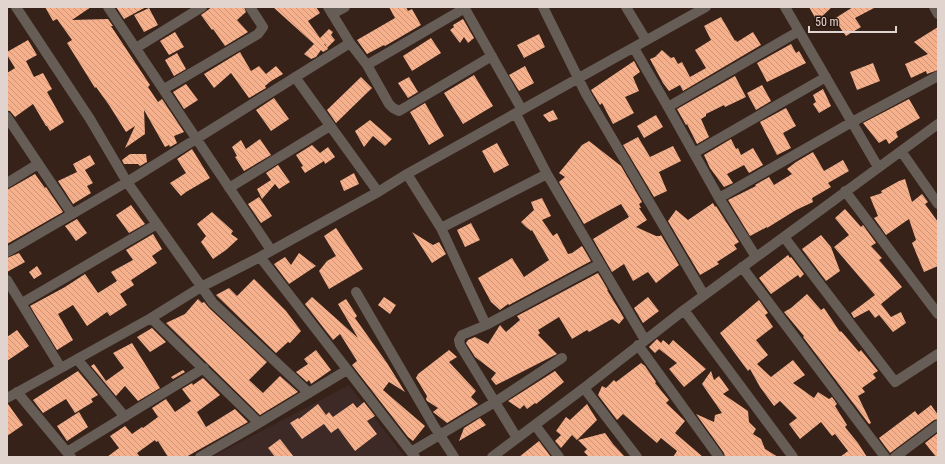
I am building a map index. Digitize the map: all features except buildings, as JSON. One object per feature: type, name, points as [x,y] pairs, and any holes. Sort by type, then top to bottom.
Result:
[{"type":"street","points":[[16,7],[90,119],[127,182],[213,303],[309,393]]},
{"type":"street","points":[[108,7],[271,250]]},
{"type":"street","points":[[136,48],[202,7]]},
{"type":"street","points":[[164,89],[258,34],[262,27],[261,23],[250,7]]},
{"type":"street","points":[[344,7],[330,10],[350,43],[367,65],[389,104],[392,108],[399,111],[492,56]]},
{"type":"street","points":[[367,65],[465,7],[492,56],[547,174],[600,264],[642,342],[719,457]]},
{"type":"street","points":[[543,7],[586,94],[704,295]]},
{"type":"street","points":[[626,7],[646,40]]},
{"type":"street","points":[[785,7],[878,167]]},
{"type":"street","points":[[934,7],[938,14]]},
{"type":"street","points":[[7,398],[151,318],[201,287],[260,257],[378,192],[407,174],[634,48],[700,8]]},
{"type":"street","points":[[668,107],[799,31]]},
{"type":"street","points":[[7,252],[127,182],[350,43]]},
{"type":"street","points":[[634,48],[719,198],[756,257]]},
{"type":"street","points":[[719,198],[852,122],[938,76]]},
{"type":"street","points":[[295,77],[378,192]]},
{"type":"street","points":[[694,153],[826,77]]},
{"type":"street","points":[[8,119],[72,214]]},
{"type":"street","points":[[492,457],[704,295],[878,167],[902,152],[938,124]]},
{"type":"street","points":[[229,188],[330,126]]},
{"type":"street","points":[[902,152],[938,204]]},
{"type":"street","points":[[7,183],[38,164]]},
{"type":"street","points":[[407,174],[441,228],[486,325]]},
{"type":"street","points":[[441,228],[547,174]]},
{"type":"street","points":[[845,191],[938,314]]},
{"type":"street","points":[[22,303],[157,224]]},
{"type":"street","points":[[784,236],[895,382],[938,354]]},
{"type":"street","points":[[260,257],[413,454],[439,434],[495,402],[562,358]]},
{"type":"street","points":[[517,438],[460,345],[459,340],[462,335],[486,325],[600,264]]},
{"type":"street","points":[[742,267],[885,457]]},
{"type":"street","points":[[7,280],[61,368]]},
{"type":"street","points":[[356,292],[454,457]]},
{"type":"street","points":[[684,310],[793,457]]},
{"type":"street","points":[[151,318],[259,423]]},
{"type":"street","points":[[77,359],[125,417]]},
{"type":"street","points":[[18,392],[69,455],[125,417],[204,368]]},
{"type":"street","points":[[200,457],[347,370]]},
{"type":"street","points":[[584,388],[637,457]]},
{"type":"street","points":[[535,425],[559,457]]},
{"type":"street","points":[[895,457],[938,426]]},
{"type":"shaded area","points":[[349,385],[405,457],[212,457]]}]
